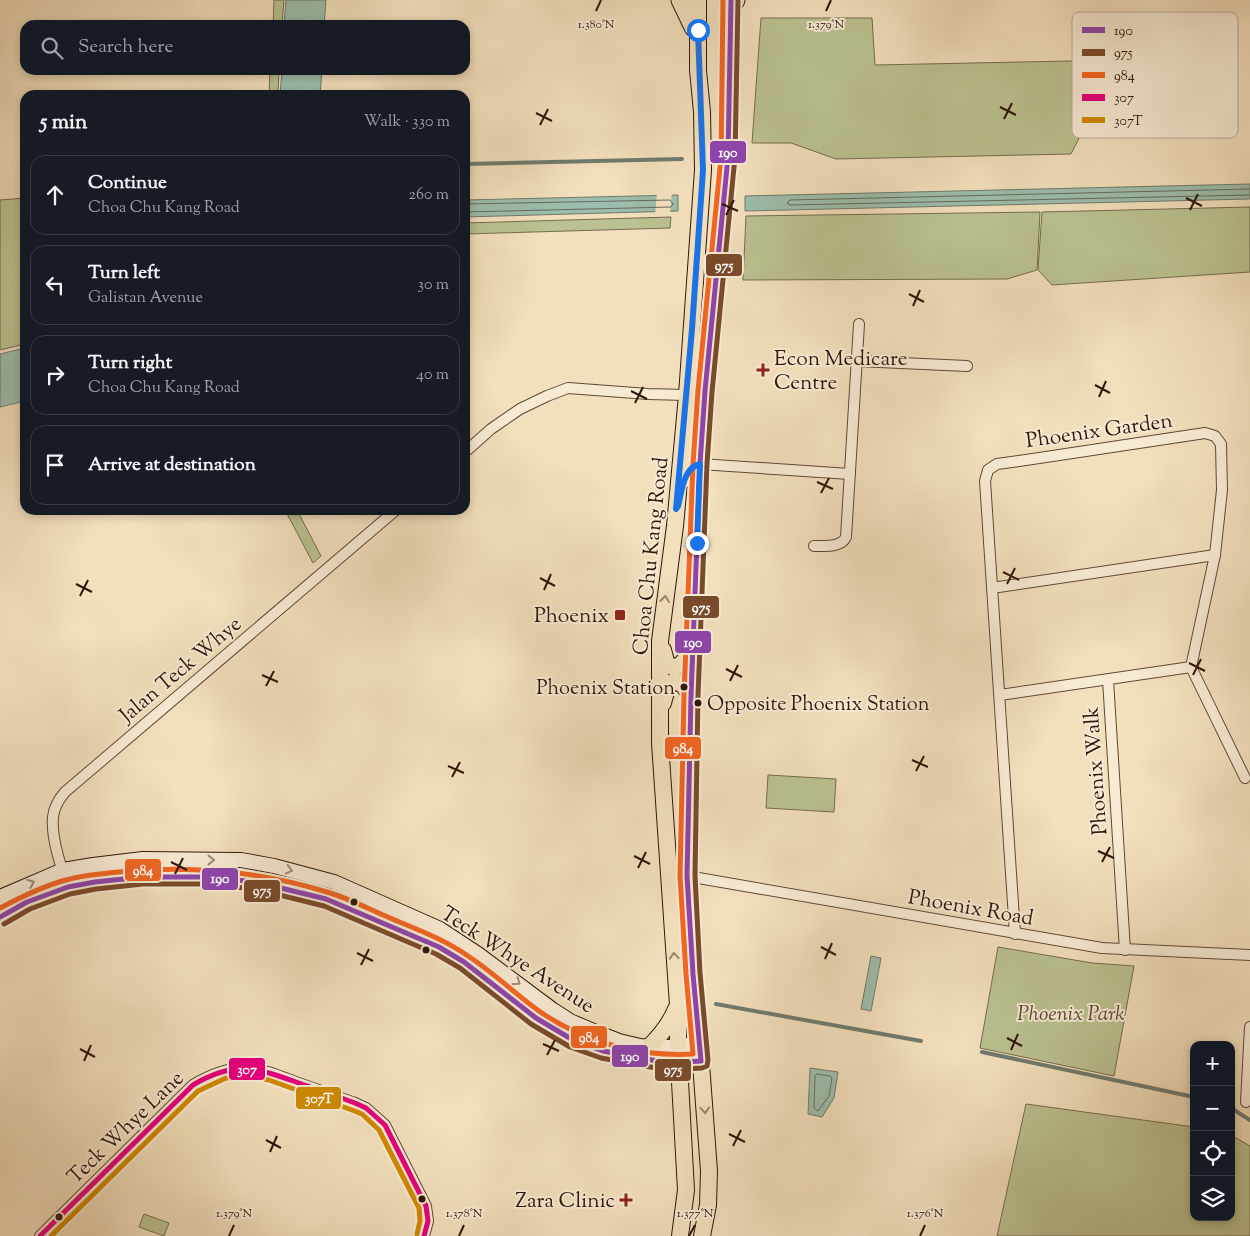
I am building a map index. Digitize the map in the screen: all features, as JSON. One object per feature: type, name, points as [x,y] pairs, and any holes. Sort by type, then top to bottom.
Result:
[{"type":"highway","points":[[681,0],[694,26],[698,30]]},
{"type":"main road","name":"Choa Chu Kang Road","points":[[680,1236],[686,1190],[678,1046],[678,1005],[660,743],[660,641],[676,509],[687,394],[703,170],[698,0]]},
{"type":"main road","name":"Choa Chu Kang Road","points":[[702,1236],[708,1205],[709,1171],[687,876],[691,696],[700,464],[705,391],[728,157],[733,2]]},
{"type":"main road","points":[[660,641],[667,665],[671,667],[676,667],[684,661],[693,643]]},
{"type":"main road","points":[[660,712],[670,684],[676,681],[683,684],[691,696]]},
{"type":"main road","name":"Teck Whye Avenue","points":[[0,897],[62,870],[143,859],[241,860],[274,866],[334,882],[402,911],[454,937],[525,987],[545,1004],[575,1023],[619,1041],[650,1046],[699,1044]]},
{"type":"main road","name":"Teck Whye Avenue","points":[[0,917],[27,902],[68,887],[94,882],[143,877],[204,877],[256,882],[326,899],[438,947],[456,956],[536,1018],[563,1035],[603,1050],[668,1063],[701,1061]]},
{"type":"main road","points":[[650,1046],[662,1035],[678,1005]]},
{"type":"street","points":[[814,546],[827,546],[844,541],[846,537],[859,324]]},
{"type":"street","points":[[857,361],[967,366]]},
{"type":"street","points":[[470,448],[520,409],[568,388],[648,394],[687,394]]},
{"type":"street","name":"Phoenix Garden","points":[[1015,934],[985,481],[988,470],[997,464],[1205,433],[1215,436],[1221,444],[1222,490],[1215,555],[1191,667]]},
{"type":"street","points":[[676,509],[689,470],[700,464],[850,474]]},
{"type":"street","name":"Jalan Teck Whye","points":[[68,887],[56,844],[53,816],[56,803],[65,792],[390,515]]},
{"type":"street","points":[[992,588],[1215,555]]},
{"type":"street","points":[[1191,667],[1245,778]]},
{"type":"street","name":"Phoenix Walk","points":[[1000,695],[1191,667]]},
{"type":"street","name":"Phoenix Walk","points":[[1108,680],[1125,950]]},
{"type":"street","name":"Phoenix Road","points":[[687,876],[1102,948],[1250,955]]},
{"type":"street","points":[[1246,1102],[1250,1027]]},
{"type":"street","name":"Teck Whye Lane","points":[[40,1236],[192,1085],[212,1075],[244,1068],[274,1074],[355,1103],[366,1108],[382,1121],[426,1206],[428,1221],[424,1236]]},
{"type":"green space","points":[[274,0],[284,0],[282,20],[273,20]]},
{"type":"green space","points":[[761,18],[872,18],[875,65],[1072,61],[1072,138],[1079,138],[1071,154],[836,159],[791,143],[752,143]]},
{"type":"green space","points":[[270,75],[279,75],[278,90],[269,90]]},
{"type":"green space","points":[[20,198],[20,345],[0,350],[0,200]]},
{"type":"green space","points":[[1250,207],[1250,272],[1052,285],[1038,270],[1042,212]]},
{"type":"green space","points":[[1040,212],[1037,270],[1007,279],[743,280],[746,216]]},
{"type":"green space","points":[[671,217],[670,228],[470,234],[470,223]]},
{"type":"green space","points":[[288,515],[300,515],[321,556],[313,563]]},
{"type":"green space","points":[[768,775],[836,779],[834,812],[766,808]]},
{"type":"green space","name":"Phoenix Park","points":[[998,947],[1092,963],[1134,966],[1114,1076],[980,1048]]},
{"type":"green space","points":[[1026,1104],[1190,1126],[1190,1221],[1235,1221],[1235,1137],[1250,1146],[1250,1236],[997,1236]]},
{"type":"green space","points":[[144,1214],[169,1223],[164,1236],[139,1227]]},
{"type":"water","points":[[286,0],[326,0],[324,20],[284,20]]},
{"type":"water","points":[[282,75],[322,75],[320,90],[280,90]]},
{"type":"water","points":[[1250,184],[1250,199],[745,211],[745,196]]},
{"type":"water","points":[[678,195],[678,211],[470,217],[470,200]]},
{"type":"water","points":[[20,349],[20,402],[0,407],[0,354]]},
{"type":"water","points":[[871,956],[881,958],[871,1011],[861,1009]]},
{"type":"water","points":[[810,1068],[838,1072],[834,1098],[822,1117],[808,1114]]},
{"type":"pier","points":[[672,192],[670,214],[655,215],[657,193]]},
{"type":"waterway","points":[[470,164],[682,159]]},
{"type":"waterway","points":[[716,1004],[921,1041]]},
{"type":"waterway","points":[[982,1052],[1190,1096]]},
{"type":"waterway","points":[[1235,1111],[1250,1120]]},
{"type":"transit line","name":"984","points":[[0,908],[57,882],[78,877],[118,872],[171,869],[197,870],[276,879],[343,897],[440,939],[477,962],[539,1011],[556,1022],[593,1039],[633,1050],[653,1053],[693,1054],[680,876],[684,696],[693,464],[698,390],[721,157],[723,0]]},
{"type":"transit line","name":"190","points":[[0,917],[27,902],[68,887],[95,882],[143,877],[204,877],[256,882],[326,899],[439,947],[464,962],[536,1018],[573,1040],[603,1051],[668,1063],[701,1061],[687,876],[691,696],[700,464],[705,391],[728,157],[731,0]]},
{"type":"transit line","name":"975","points":[[4,924],[30,909],[70,894],[96,889],[143,884],[204,884],[255,889],[324,906],[436,954],[460,968],[531,1024],[570,1047],[601,1058],[667,1070],[707,1066],[695,876],[698,696],[707,464],[712,392],[735,157],[738,0]]},
{"type":"transit line","name":"307","points":[[40,1236],[193,1085],[220,1072],[244,1069],[268,1073],[355,1103],[366,1108],[385,1125],[426,1206],[428,1221],[424,1236]]},
{"type":"transit line","name":"307T","points":[[51,1236],[198,1091],[226,1078],[250,1076],[269,1080],[362,1114],[379,1130],[419,1208],[420,1221],[417,1234]]},
{"type":"place","name":"Econ Medicare Centre","points":[[763,370]]},
{"type":"place","name":"Phoenix","points":[[620,615]]},
{"type":"place","name":"Phoenix Station","points":[[684,687]]},
{"type":"place","name":"Opposite Phoenix Station","points":[[698,703]]},
{"type":"place","name":"Zara Clinic","points":[[626,1200]]},
{"type":"route","points":[[697,543],[700,464],[689,470],[676,509],[687,394],[703,170],[698,30]]}]
